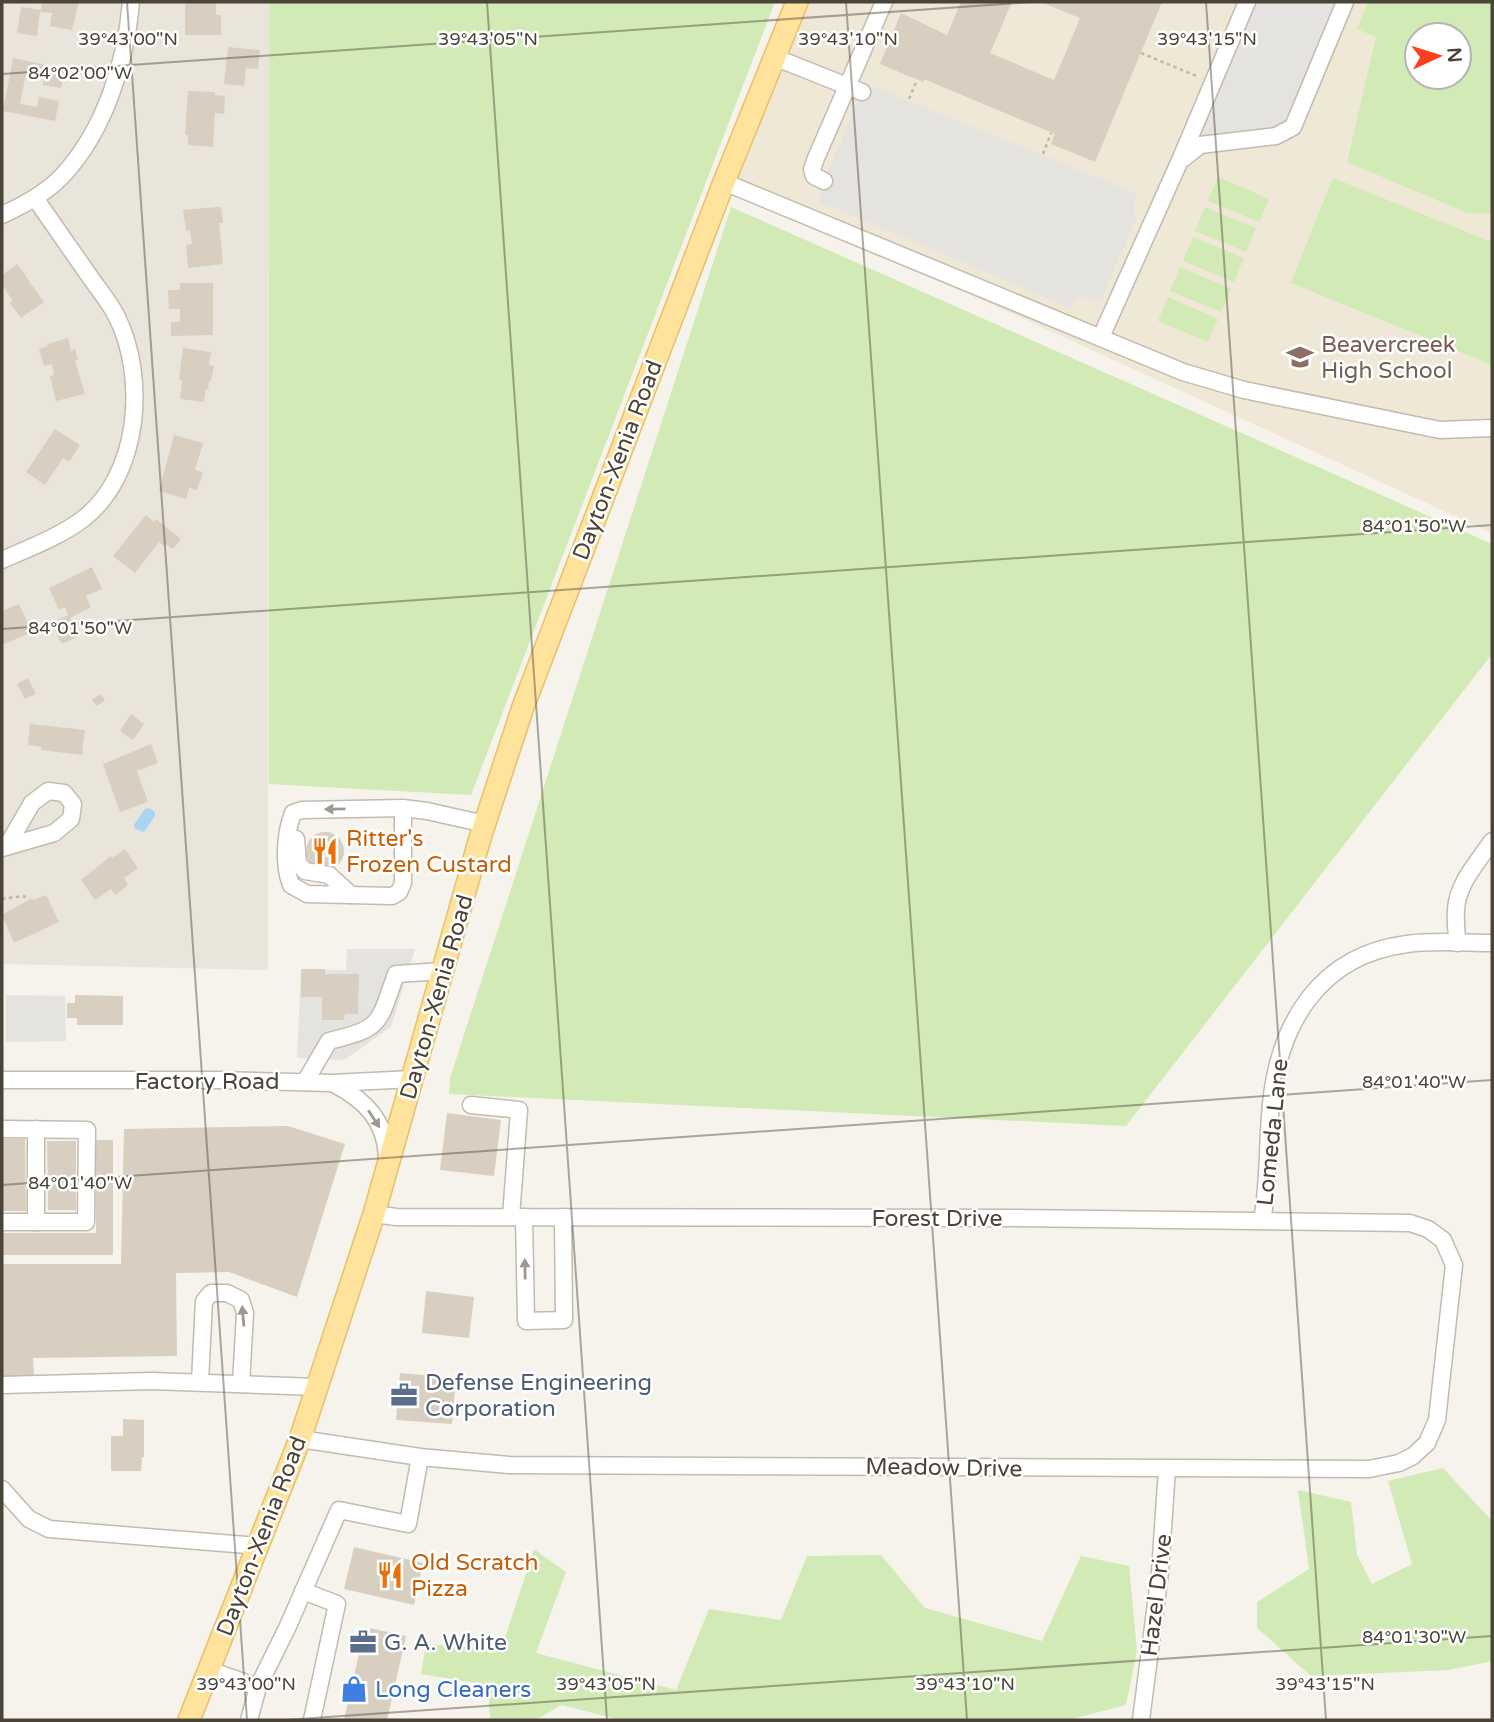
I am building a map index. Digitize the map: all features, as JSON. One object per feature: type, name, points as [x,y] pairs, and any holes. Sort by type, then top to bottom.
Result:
[{"type":"main road","name":"Dayton-Xenia Road","points":[[189,1720],[300,1439],[387,1172],[485,824],[523,707],[724,181],[797,2]]},
{"type":"street","points":[[2,215],[34,198],[64,175],[96,130],[126,40],[131,2]]},
{"type":"street","points":[[824,181],[814,176],[812,169],[825,135],[854,89],[884,2]]},
{"type":"street","points":[[1101,337],[1125,264],[1178,163],[1247,2]]},
{"type":"street","points":[[1178,163],[1200,145],[1276,136],[1293,127],[1345,2]]},
{"type":"street","points":[[774,57],[854,89]]},
{"type":"street","points":[[825,135],[841,142]]},
{"type":"street","points":[[724,181],[1183,372],[1244,390],[1440,430],[1492,428]]},
{"type":"street","points":[[2,560],[62,533],[99,503],[111,487],[122,463],[134,410],[131,359],[116,314],[34,198]]},
{"type":"street","points":[[403,808],[403,883],[399,892],[392,896],[307,894],[291,885],[286,872],[289,825],[293,813],[302,810],[403,808],[485,824]]},
{"type":"street","points":[[1457,943],[1458,895],[1492,841]]},
{"type":"street","name":"Lomeda Lane","points":[[1262,1221],[1271,1101],[1279,1057],[1288,1030],[1302,1006],[1330,976],[1368,954],[1406,944],[1492,943]]},
{"type":"street","points":[[304,1082],[329,1041],[361,1033],[380,1020],[396,974],[443,971]]},
{"type":"street","name":"Factory Road","points":[[2,1080],[332,1083],[413,1079]]},
{"type":"street","points":[[332,1083],[357,1097],[375,1118],[386,1141],[387,1172]]},
{"type":"street","points":[[471,1105],[519,1110],[517,1217],[526,1321],[564,1320],[563,1217]]},
{"type":"street","points":[[2,1129],[86,1130],[86,1222],[2,1222]]},
{"type":"street","points":[[36,1129],[36,1222]]},
{"type":"street","name":"Forest Drive","points":[[374,1214],[396,1217],[1262,1221],[1420,1225],[1436,1234],[1448,1247],[1454,1265],[1453,1290]]},
{"type":"street","name":"Meadow Drive","points":[[300,1439],[420,1457],[509,1465],[1369,1469],[1399,1463],[1413,1456],[1427,1443],[1437,1419],[1453,1290]]},
{"type":"street","points":[[201,1382],[204,1301],[211,1293],[227,1293],[241,1300],[245,1312],[241,1384]]},
{"type":"street","points":[[2,1385],[152,1381],[317,1387]]},
{"type":"street","points":[[249,1720],[257,1687],[339,1510],[408,1524],[420,1457]]},
{"type":"street","name":"Hazel Drive","points":[[1141,1720],[1160,1572],[1167,1469]]},
{"type":"street","points":[[2,1489],[29,1519],[49,1529],[258,1546]]},
{"type":"street","points":[[303,1591],[337,1604],[312,1720]]},
{"type":"street","points":[[209,1670],[257,1687]]},
{"type":"path","points":[[1141,53],[1213,83]]},
{"type":"path","points":[[909,99],[917,80]]},
{"type":"path","points":[[1042,154],[1051,133]]},
{"type":"path","points":[[2,899],[24,895],[27,900]]},
{"type":"shaded area","points":[[2,2],[269,2],[268,970],[2,964]]},
{"type":"shaded area","name":"Beavercreek High School","points":[[797,2],[1492,2],[1492,533],[724,182]]},
{"type":"shaded area","points":[[1254,2],[1356,2],[1298,135],[1279,143],[1204,153],[1196,155],[1188,162]]},
{"type":"shaded area","points":[[865,83],[1137,194],[1132,208],[1137,217],[1102,298],[1092,301],[1078,295],[1071,308],[818,201]]},
{"type":"shaded area","points":[[347,949],[415,949],[391,1027],[344,1060],[297,1058],[301,969],[346,970]]},
{"type":"shaded area","points":[[6,995],[65,996],[66,1041],[6,1042]]},
{"type":"green space","points":[[269,2],[775,2],[471,795],[269,784]]},
{"type":"green space","points":[[1368,2],[1492,2],[1492,214],[1467,213],[1347,162],[1376,37],[1357,29]]},
{"type":"green space","points":[[1218,177],[1269,199],[1259,222],[1208,201]]},
{"type":"green space","points":[[1333,178],[1492,242],[1492,365],[1291,283]]},
{"type":"green space","points":[[731,207],[1492,544],[1492,654],[1126,1126],[449,1094],[450,1078]]},
{"type":"green space","points":[[1205,207],[1256,228],[1246,252],[1195,231]]},
{"type":"green space","points":[[1193,237],[1244,258],[1234,282],[1183,261]]},
{"type":"green space","points":[[1180,267],[1231,289],[1221,312],[1170,291]]},
{"type":"green space","points":[[1168,297],[1218,319],[1208,342],[1158,321]]},
{"type":"green space","points":[[1443,1468],[1492,1521],[1492,1661],[1449,1670],[1311,1676],[1257,1628],[1257,1602],[1309,1569],[1298,1490],[1351,1502],[1357,1555],[1372,1584],[1412,1564],[1388,1481]]},
{"type":"green space","points":[[534,1549],[566,1572],[536,1653],[676,1690],[709,1609],[781,1620],[807,1556],[881,1555],[925,1608],[1042,1641],[1081,1556],[1129,1566],[1137,1651],[1126,1705],[1068,1720],[620,1720],[562,1705],[535,1720],[490,1720],[488,1685],[421,1674],[426,1644],[501,1650]]},
{"type":"water","points":[[149,808],[155,812],[155,816],[144,832],[135,829],[134,825],[145,809]]},
{"type":"building","points":[[42,2],[79,2],[72,30],[50,26],[52,13],[40,12],[37,36],[17,33],[21,7],[41,10]]},
{"type":"building","points":[[185,2],[216,2],[216,15],[221,15],[221,35],[185,35]]},
{"type":"building","points":[[961,2],[1012,2],[990,53],[1054,80],[1080,18],[1041,2],[1162,2],[1095,162],[1051,144],[1055,134],[924,79],[923,82],[880,64],[901,13],[947,35]]},
{"type":"building","points":[[228,47],[260,50],[258,69],[246,68],[244,86],[224,84]]},
{"type":"building","points":[[13,58],[65,69],[61,88],[43,85],[44,77],[26,74],[20,104],[37,107],[39,97],[59,101],[55,121],[3,111]]},
{"type":"building","points":[[188,91],[215,92],[215,95],[225,96],[224,114],[215,113],[213,147],[188,145],[188,135],[185,135]]},
{"type":"building","points":[[221,207],[223,223],[219,223],[223,264],[188,268],[186,245],[192,244],[190,230],[186,231],[183,210]]},
{"type":"building","points":[[17,264],[44,302],[21,318],[2,285],[2,275]]},
{"type":"building","points":[[180,283],[213,283],[213,335],[171,336],[171,322],[180,322],[180,309],[169,309],[168,290],[180,290]]},
{"type":"building","points":[[68,338],[71,351],[75,349],[78,360],[75,360],[85,394],[56,401],[50,376],[54,375],[52,364],[44,366],[39,349]]},
{"type":"building","points":[[183,348],[211,352],[209,365],[214,366],[204,402],[180,399],[182,380],[179,379]]},
{"type":"building","points":[[55,429],[80,445],[69,462],[63,458],[45,485],[26,472]]},
{"type":"building","points":[[174,435],[203,443],[195,470],[203,472],[197,490],[189,488],[186,499],[159,491]]},
{"type":"building","points":[[146,515],[154,522],[156,519],[181,539],[173,549],[159,542],[135,573],[113,556]]},
{"type":"building","points":[[92,567],[102,589],[86,596],[91,607],[70,618],[79,636],[62,644],[51,623],[68,615],[65,607],[59,610],[49,588]]},
{"type":"building","points":[[19,604],[32,632],[2,645],[2,611]]},
{"type":"building","points":[[28,678],[36,694],[25,699],[17,684]]},
{"type":"building","points":[[101,694],[105,701],[96,706],[92,699]]},
{"type":"building","points":[[131,714],[144,724],[133,740],[120,731]]},
{"type":"building","points":[[30,724],[85,730],[82,755],[41,750],[41,747],[28,745]]},
{"type":"building","points":[[151,744],[158,763],[137,771],[148,802],[120,812],[103,764]]},
{"type":"building","name":"Ritter's Frozen Custard","points":[[325,832],[339,837],[344,851],[339,865],[325,870],[311,865],[306,851],[311,837]]},
{"type":"building","points":[[125,849],[138,868],[124,878],[128,885],[115,895],[111,889],[95,900],[81,880],[111,856],[112,858]]},
{"type":"building","points":[[46,895],[59,922],[14,943],[2,915],[32,898],[34,900]]},
{"type":"building","points":[[301,969],[325,969],[325,974],[359,974],[358,1014],[345,1014],[344,1020],[322,1020],[322,997],[301,997]]},
{"type":"building","points":[[75,995],[123,996],[123,1025],[77,1025],[77,1018],[67,1018],[67,1003],[75,1003]]},
{"type":"building","points":[[447,1113],[501,1120],[494,1176],[440,1170]]},
{"type":"building","points":[[288,1126],[345,1144],[297,1297],[229,1272],[176,1273],[177,1356],[33,1358],[34,1376],[2,1377],[2,1264],[121,1264],[124,1129]]},
{"type":"building","points":[[2,1139],[25,1139],[26,1211],[2,1211]]},
{"type":"building","points":[[96,1140],[113,1140],[113,1255],[2,1255],[2,1233],[96,1233]]},
{"type":"building","points":[[47,1141],[76,1141],[76,1210],[48,1210]]},
{"type":"building","points":[[426,1291],[474,1297],[469,1338],[422,1333]]},
{"type":"building","points":[[400,1373],[456,1378],[452,1424],[396,1420]]},
{"type":"building","points":[[123,1419],[144,1420],[144,1457],[141,1471],[111,1471],[111,1436],[123,1436]]},
{"type":"building","points":[[354,1547],[423,1563],[414,1605],[344,1589]]},
{"type":"building","points":[[365,1627],[406,1636],[387,1720],[344,1720]]},
{"type":"place","name":"Beavercreek High School","points":[[1300,357]]},
{"type":"place","name":"Ritter's Frozen Custard","points":[[325,851]]},
{"type":"place","name":"Defense Engineering Corporation","points":[[404,1395]]},
{"type":"place","name":"Old Scratch Pizza","points":[[390,1575]]},
{"type":"place","name":"G. A. White","points":[[363,1642]]},
{"type":"place","name":"Long Cleaners","points":[[354,1689]]}]
